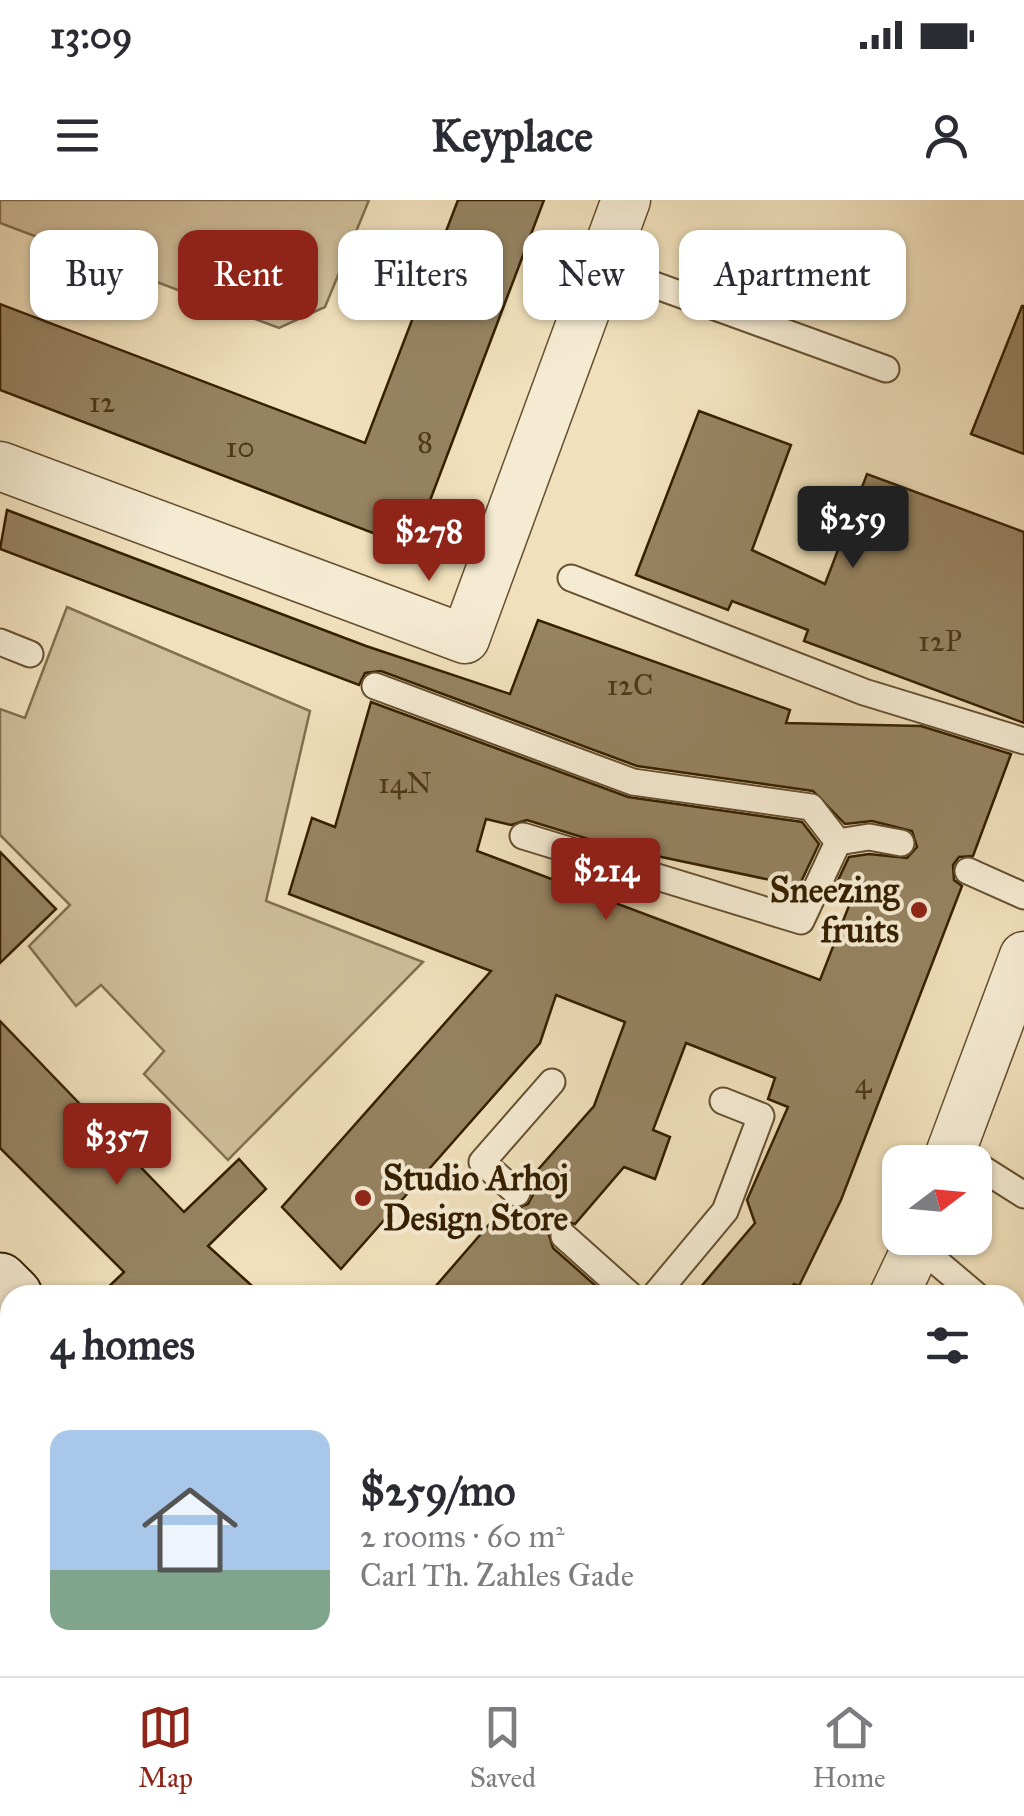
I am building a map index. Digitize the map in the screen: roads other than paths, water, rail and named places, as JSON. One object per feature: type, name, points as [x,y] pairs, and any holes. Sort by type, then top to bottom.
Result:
[{"type":"street","points":[[615,230],[626,200]]},
{"type":"street","points":[[0,466],[466,639],[582,320]]},
{"type":"street","points":[[967,1145],[1024,956]]},
{"type":"street","points":[[899,1285],[913,1255]]},
{"type":"lane","points":[[659,287],[886,370]]},
{"type":"lane","points":[[571,578],[864,692],[1024,741]]},
{"type":"lane","points":[[0,642],[30,654]]},
{"type":"lane","points":[[375,686],[633,782],[811,807],[838,842]]},
{"type":"lane","points":[[522,836],[801,921],[838,842]]},
{"type":"lane","points":[[838,842],[870,838],[901,843]]},
{"type":"lane","points":[[968,871],[1024,896]]},
{"type":"lane","points":[[517,1193],[482,1162],[552,1082]]},
{"type":"lane","points":[[662,1285],[725,1210],[761,1116],[723,1101]]},
{"type":"lane","points":[[992,1177],[1024,1195]]},
{"type":"lane","points":[[564,1236],[619,1285]]},
{"type":"lane","points":[[933,1255],[965,1285]]},
{"type":"place","name":"Sneezing fruits","points":[[919,910]]},
{"type":"place","name":"Studio Arhoj Design Store","points":[[363,1198]]}]
